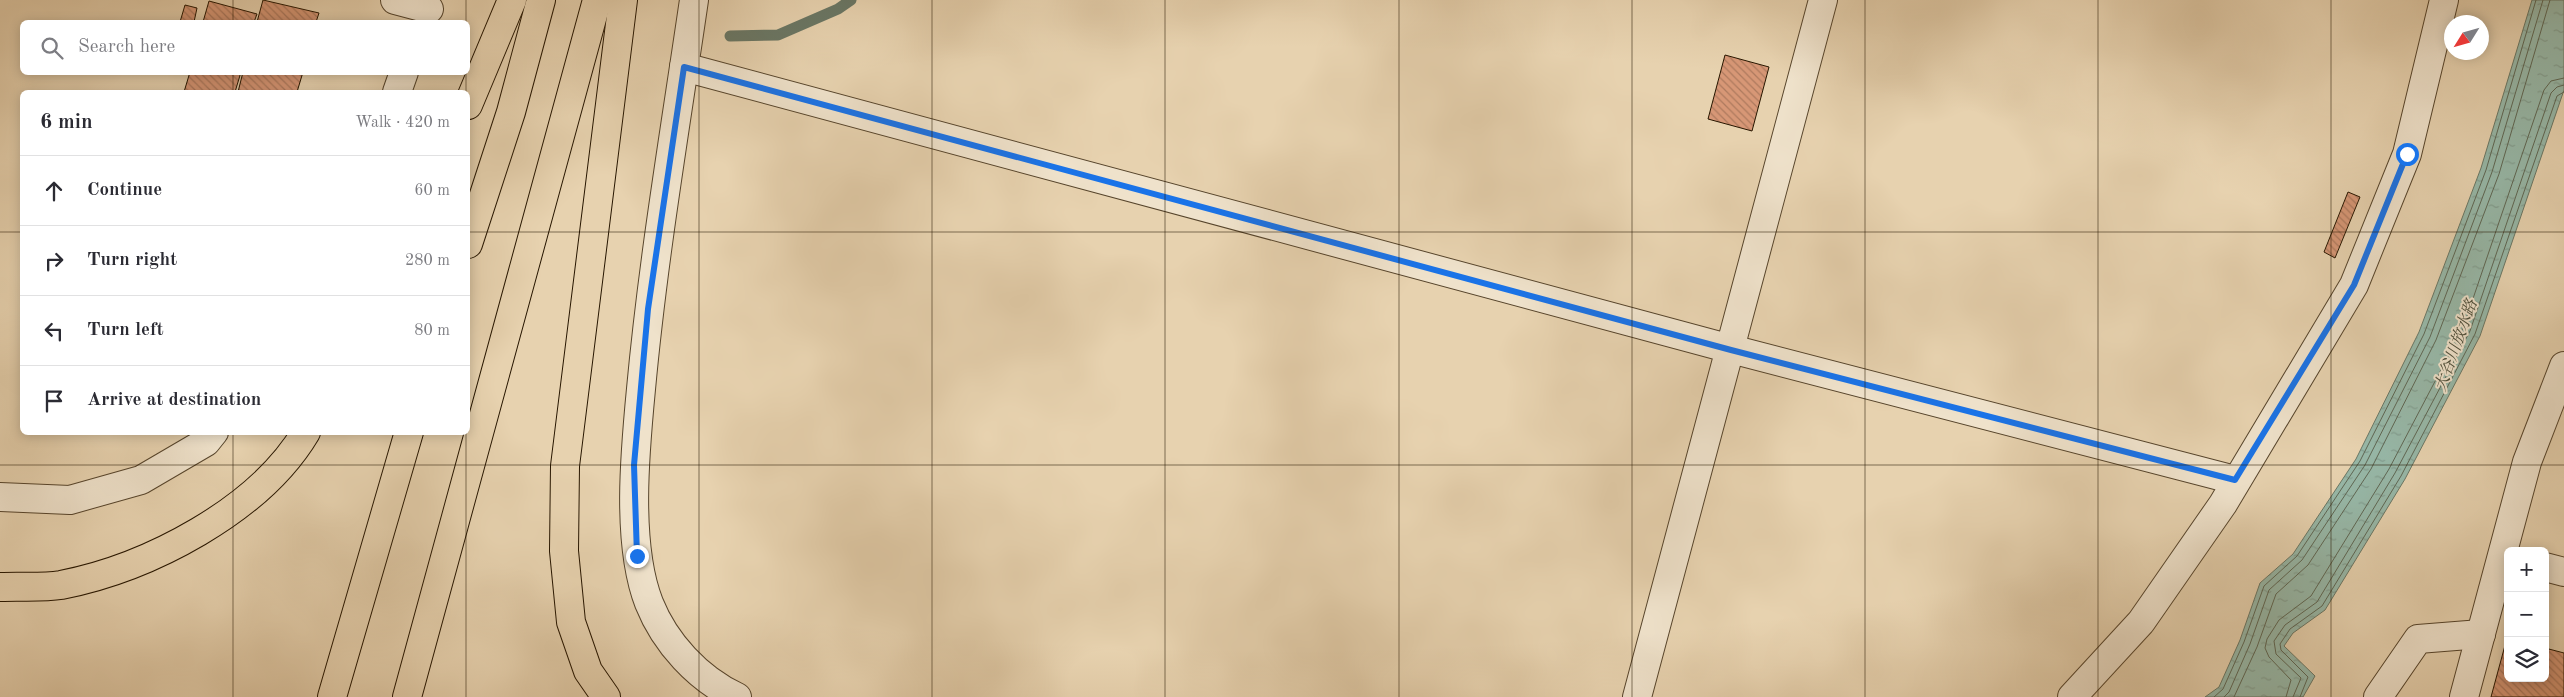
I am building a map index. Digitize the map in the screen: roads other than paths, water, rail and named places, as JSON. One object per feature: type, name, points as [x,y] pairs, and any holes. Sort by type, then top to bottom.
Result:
[{"type":"highway","points":[[470,100],[512,0]]},
{"type":"highway","points":[[470,238],[511,112],[541,0]]},
{"type":"highway","points":[[407,697],[597,0]]},
{"type":"highway","points":[[606,697],[588,671],[571,622],[564,551],[565,466],[623,0]]},
{"type":"highway","points":[[0,587],[59,585],[134,564],[198,532],[246,500],[296,450],[304,435]]},
{"type":"highway","points":[[332,697],[408,435]]},
{"type":"street","points":[[395,0],[428,10]]},
{"type":"street","points":[[694,0],[646,328],[634,465],[637,556],[649,603],[677,652],[717,688],[737,697]]},
{"type":"street","points":[[1637,697],[1823,0]]},
{"type":"street","points":[[2072,697],[2141,622],[2223,504],[2235,480],[2354,285],[2407,154],[2444,0]]},
{"type":"street","points":[[684,67],[1731,350],[2235,480]]},
{"type":"street","points":[[397,90],[403,75]]},
{"type":"street","points":[[2507,547],[2527,462],[2564,366]]},
{"type":"street","points":[[0,497],[70,500],[141,480],[206,442],[212,435]]},
{"type":"street","points":[[2464,697],[2504,560]]},
{"type":"street","points":[[2549,568],[2564,572]]},
{"type":"street","points":[[2378,697],[2418,639],[2481,634]]},
{"type":"water","name":"大谷川放水路","points":[[2532,0],[2564,0],[2564,90],[2480,336],[2405,479],[2325,610],[2293,633],[2284,646],[2315,676],[2303,697],[2205,697],[2219,687],[2240,640],[2260,583],[2293,554],[2356,459],[2419,332],[2481,168]]},
{"type":"waterway","points":[[730,36],[778,35],[838,9],[851,0]]}]
